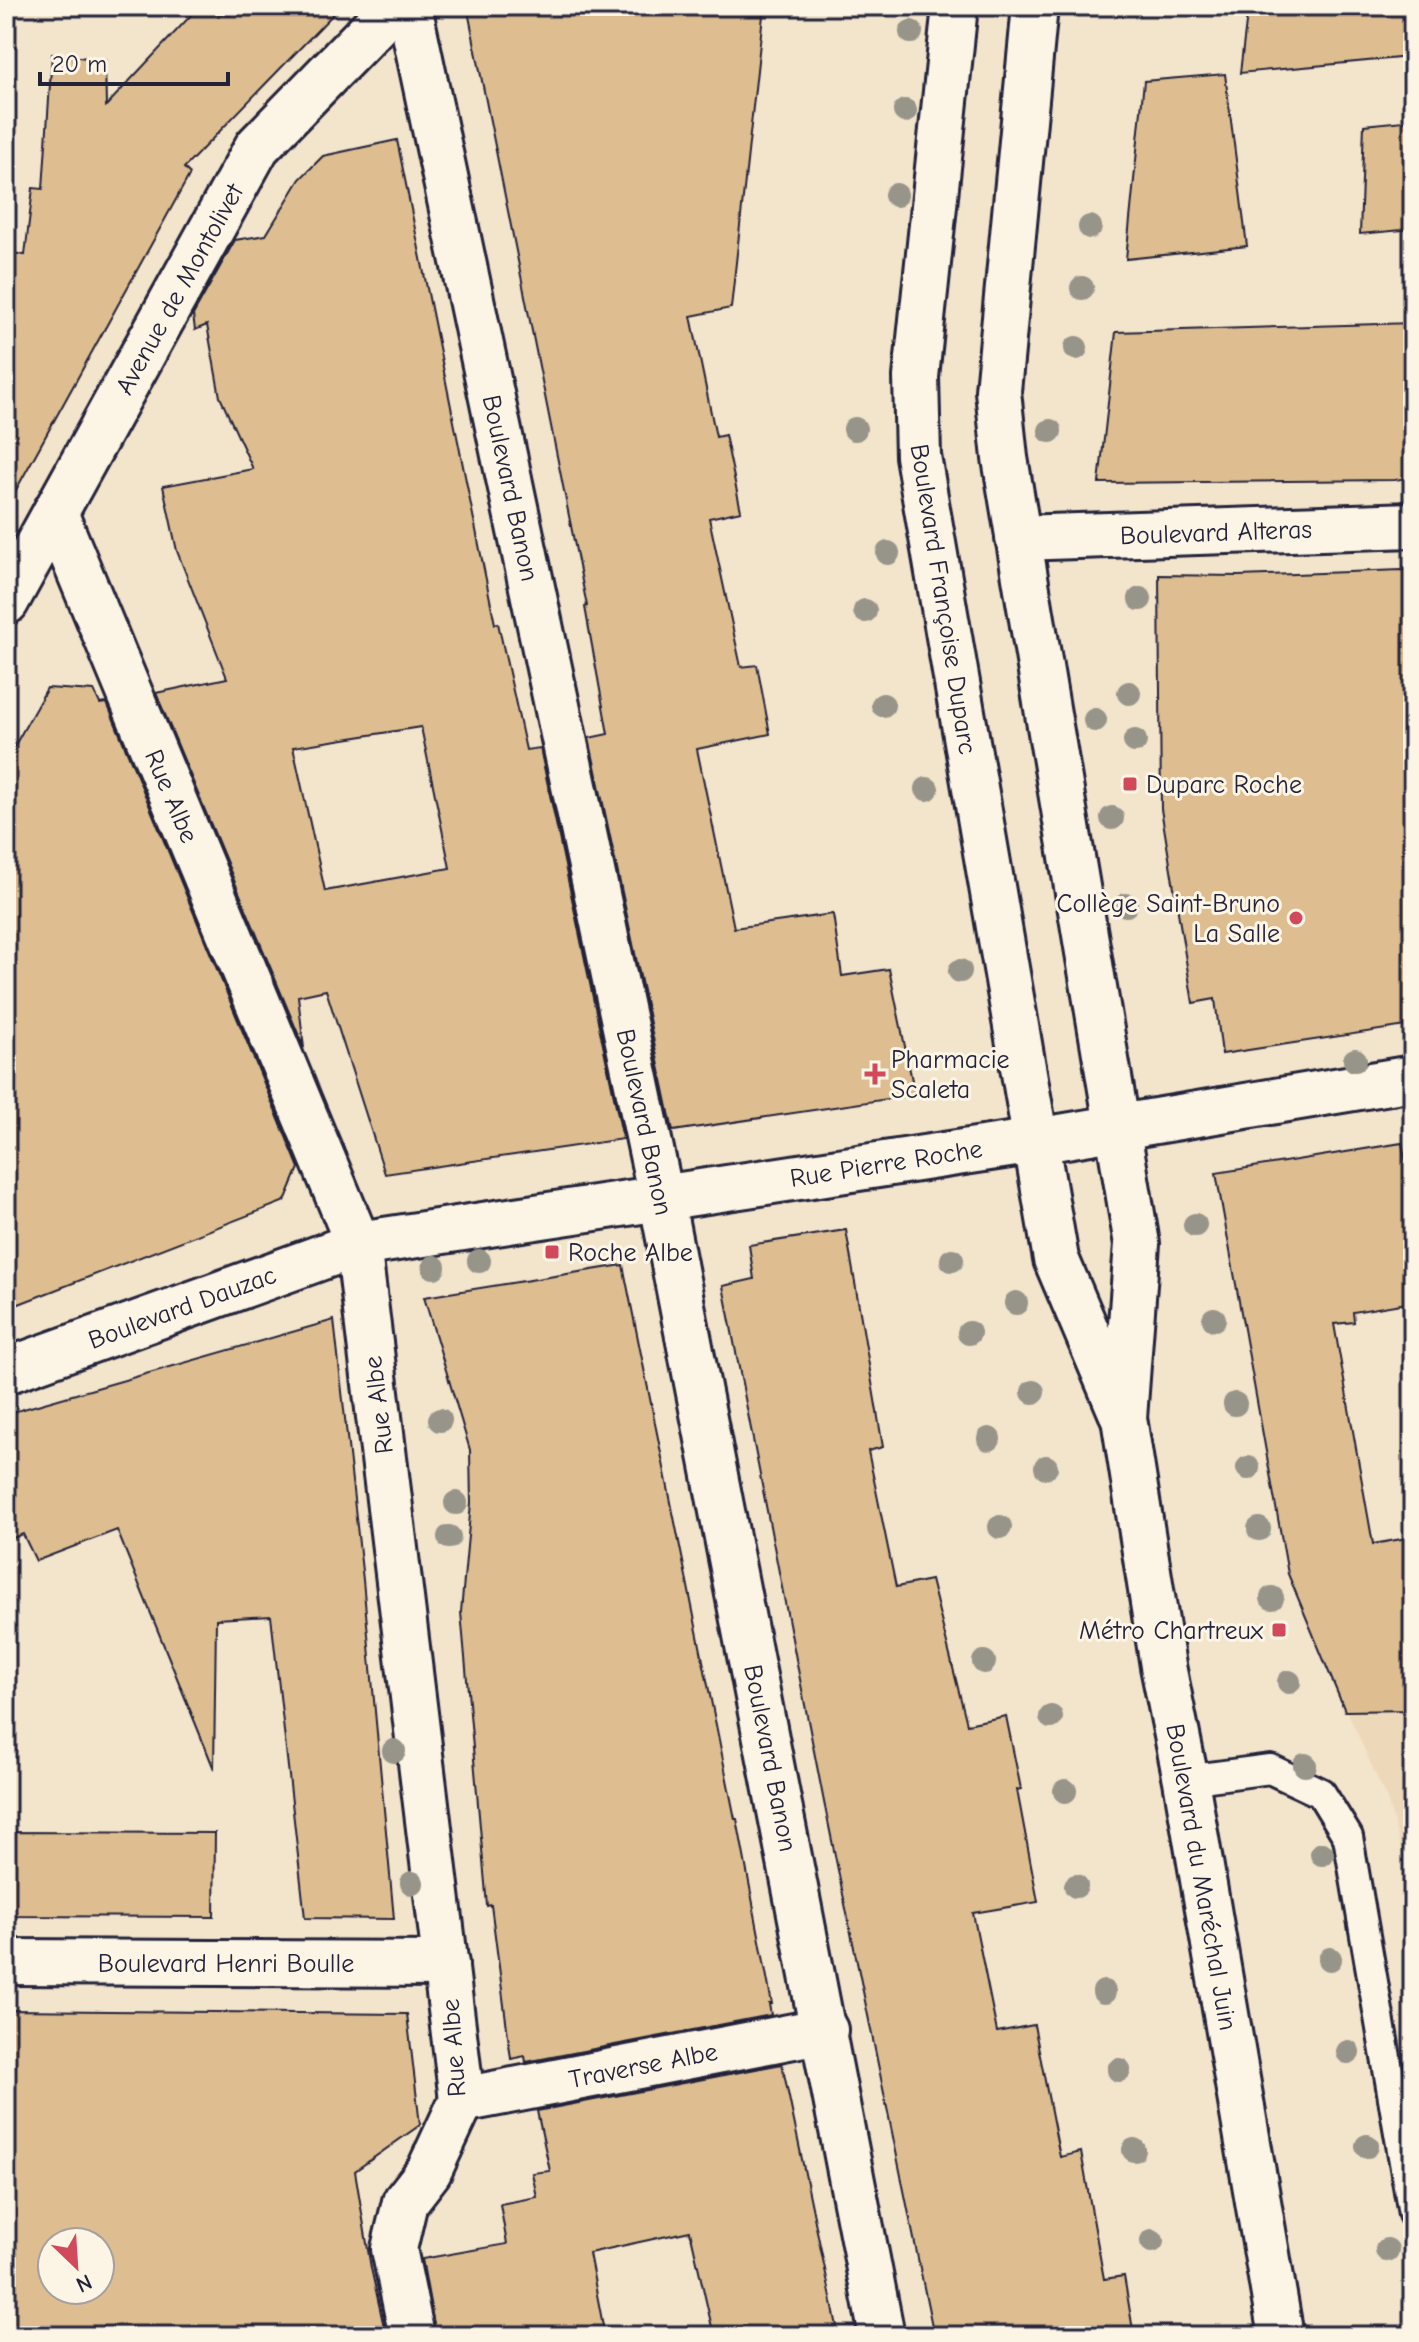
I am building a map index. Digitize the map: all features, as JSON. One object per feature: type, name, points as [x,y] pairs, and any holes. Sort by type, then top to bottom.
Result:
[{"type":"street","name":"Avenue de Montolivet","points":[[6,602],[257,147],[394,6]]},
{"type":"street","name":"Boulevard Banon","points":[[409,6],[661,1197],[882,2336]]},
{"type":"street","name":"Boulevard Françoise Duparc","points":[[955,6],[916,377],[918,456],[1036,1141]]},
{"type":"street","points":[[1035,6],[998,391],[1018,538],[1118,1128]]},
{"type":"street","name":"Rue Albe","points":[[55,513],[358,1244],[462,2100],[429,2171],[405,2202],[394,2249],[412,2336]]},
{"type":"street","name":"Boulevard Alteras","points":[[1018,538],[1413,525]]},
{"type":"street","name":"Rue Pierre Roche","points":[[358,1244],[1036,1141],[1413,1078]]},
{"type":"street","name":"Boulevard du Maréchal Juin","points":[[1118,1128],[1137,1244],[1124,1418],[1163,1666],[1186,1780],[1281,2336]]},
{"type":"street","name":"Boulevard du Maréchal Juin","points":[[1036,1141],[1056,1259],[1124,1418]]},
{"type":"street","name":"Boulevard Dauzac","points":[[6,1371],[358,1244]]},
{"type":"street","name":"Boulevard Henri Boulle","points":[[6,1962],[446,1964]]},
{"type":"street","name":"Traverse Albe","points":[[462,2100],[825,2030]]},
{"type":"lane","points":[[1186,1780],[1270,1769],[1321,1793],[1348,1837],[1413,2214]]},
{"type":"shaded area","points":[[1413,1594],[1413,1893],[1388,1802],[1347,1711]]},
{"type":"building","points":[[231,6],[341,6],[184,168],[190,174],[6,508],[6,252],[25,255],[33,188],[43,189],[52,54],[105,60],[106,106],[194,12],[230,15]]},
{"type":"building","points":[[467,6],[764,6],[731,308],[691,316],[716,437],[725,435],[741,511],[709,518],[741,667],[757,665],[770,734],[697,749],[734,928],[833,914],[842,976],[889,969],[915,1095],[673,1131],[589,738],[608,734],[587,606]]},
{"type":"building","points":[[1248,6],[1410,6],[1409,57],[1240,73]]},
{"type":"building","points":[[1225,74],[1247,246],[1126,259],[1144,81]]},
{"type":"building","points":[[1413,120],[1413,229],[1360,234],[1364,125]]},
{"type":"building","points":[[397,140],[495,624],[498,623],[526,750],[540,748],[623,1139],[385,1174],[326,990],[298,996],[304,1048],[156,693],[227,678],[177,551],[163,486],[253,469],[220,397],[207,325],[195,330],[193,315],[235,240],[266,235],[300,179],[323,156]],"holes":[[[421,727],[450,868],[325,891],[293,747]]]},
{"type":"building","points":[[1413,323],[1413,477],[1395,480],[1099,483],[1116,332]]},
{"type":"building","points":[[1413,571],[1413,1025],[1222,1054],[1215,999],[1193,1003],[1161,809],[1159,575],[1239,576]]},
{"type":"building","points":[[47,688],[94,691],[100,704],[107,703],[299,1168],[285,1201],[6,1309],[6,761]]},
{"type":"building","points":[[1402,1143],[1413,1198],[1413,1302],[1353,1312],[1354,1322],[1334,1324],[1373,1544],[1413,1537],[1413,1710],[1345,1711],[1288,1574],[1216,1173]]},
{"type":"building","points":[[846,1230],[883,1447],[868,1451],[896,1587],[931,1580],[967,1724],[1006,1716],[1021,1789],[1017,1790],[1038,1902],[973,1913],[997,2032],[1034,2025],[1060,2157],[1081,2152],[1104,2279],[1124,2276],[1134,2336],[934,2336],[824,1802],[723,1286],[754,1279],[749,1245]]},
{"type":"building","points":[[623,1265],[737,1819],[772,2004],[769,2004],[771,2015],[526,2062],[525,2056],[511,2059],[491,1905],[487,1906],[461,1612],[471,1503],[470,1450],[424,1297]]},
{"type":"building","points":[[334,1320],[363,1580],[394,1919],[305,1918],[271,1616],[216,1619],[214,1769],[117,1530],[36,1561],[23,1534],[6,1541],[6,1414]]},
{"type":"building","points":[[6,1832],[215,1833],[214,1917],[6,1916]]},
{"type":"building","points":[[6,2010],[407,2014],[420,2125],[355,2171],[386,2336],[6,2336]]},
{"type":"building","points":[[782,2064],[839,2336],[714,2336],[690,2231],[589,2253],[605,2336],[436,2336],[422,2259],[507,2244],[500,2204],[537,2197],[532,2173],[550,2171],[537,2111]]},
{"type":"place","name":"Duparc Roche","points":[[1130,784]]},
{"type":"place","name":"Collège Saint-Bruno La Salle","points":[[1296,918]]},
{"type":"place","name":"Pharmacie Scaleta","points":[[875,1074]]},
{"type":"place","name":"Roche Albe","points":[[552,1252]]},
{"type":"place","name":"Métro Chartreux","points":[[1279,1630]]}]
